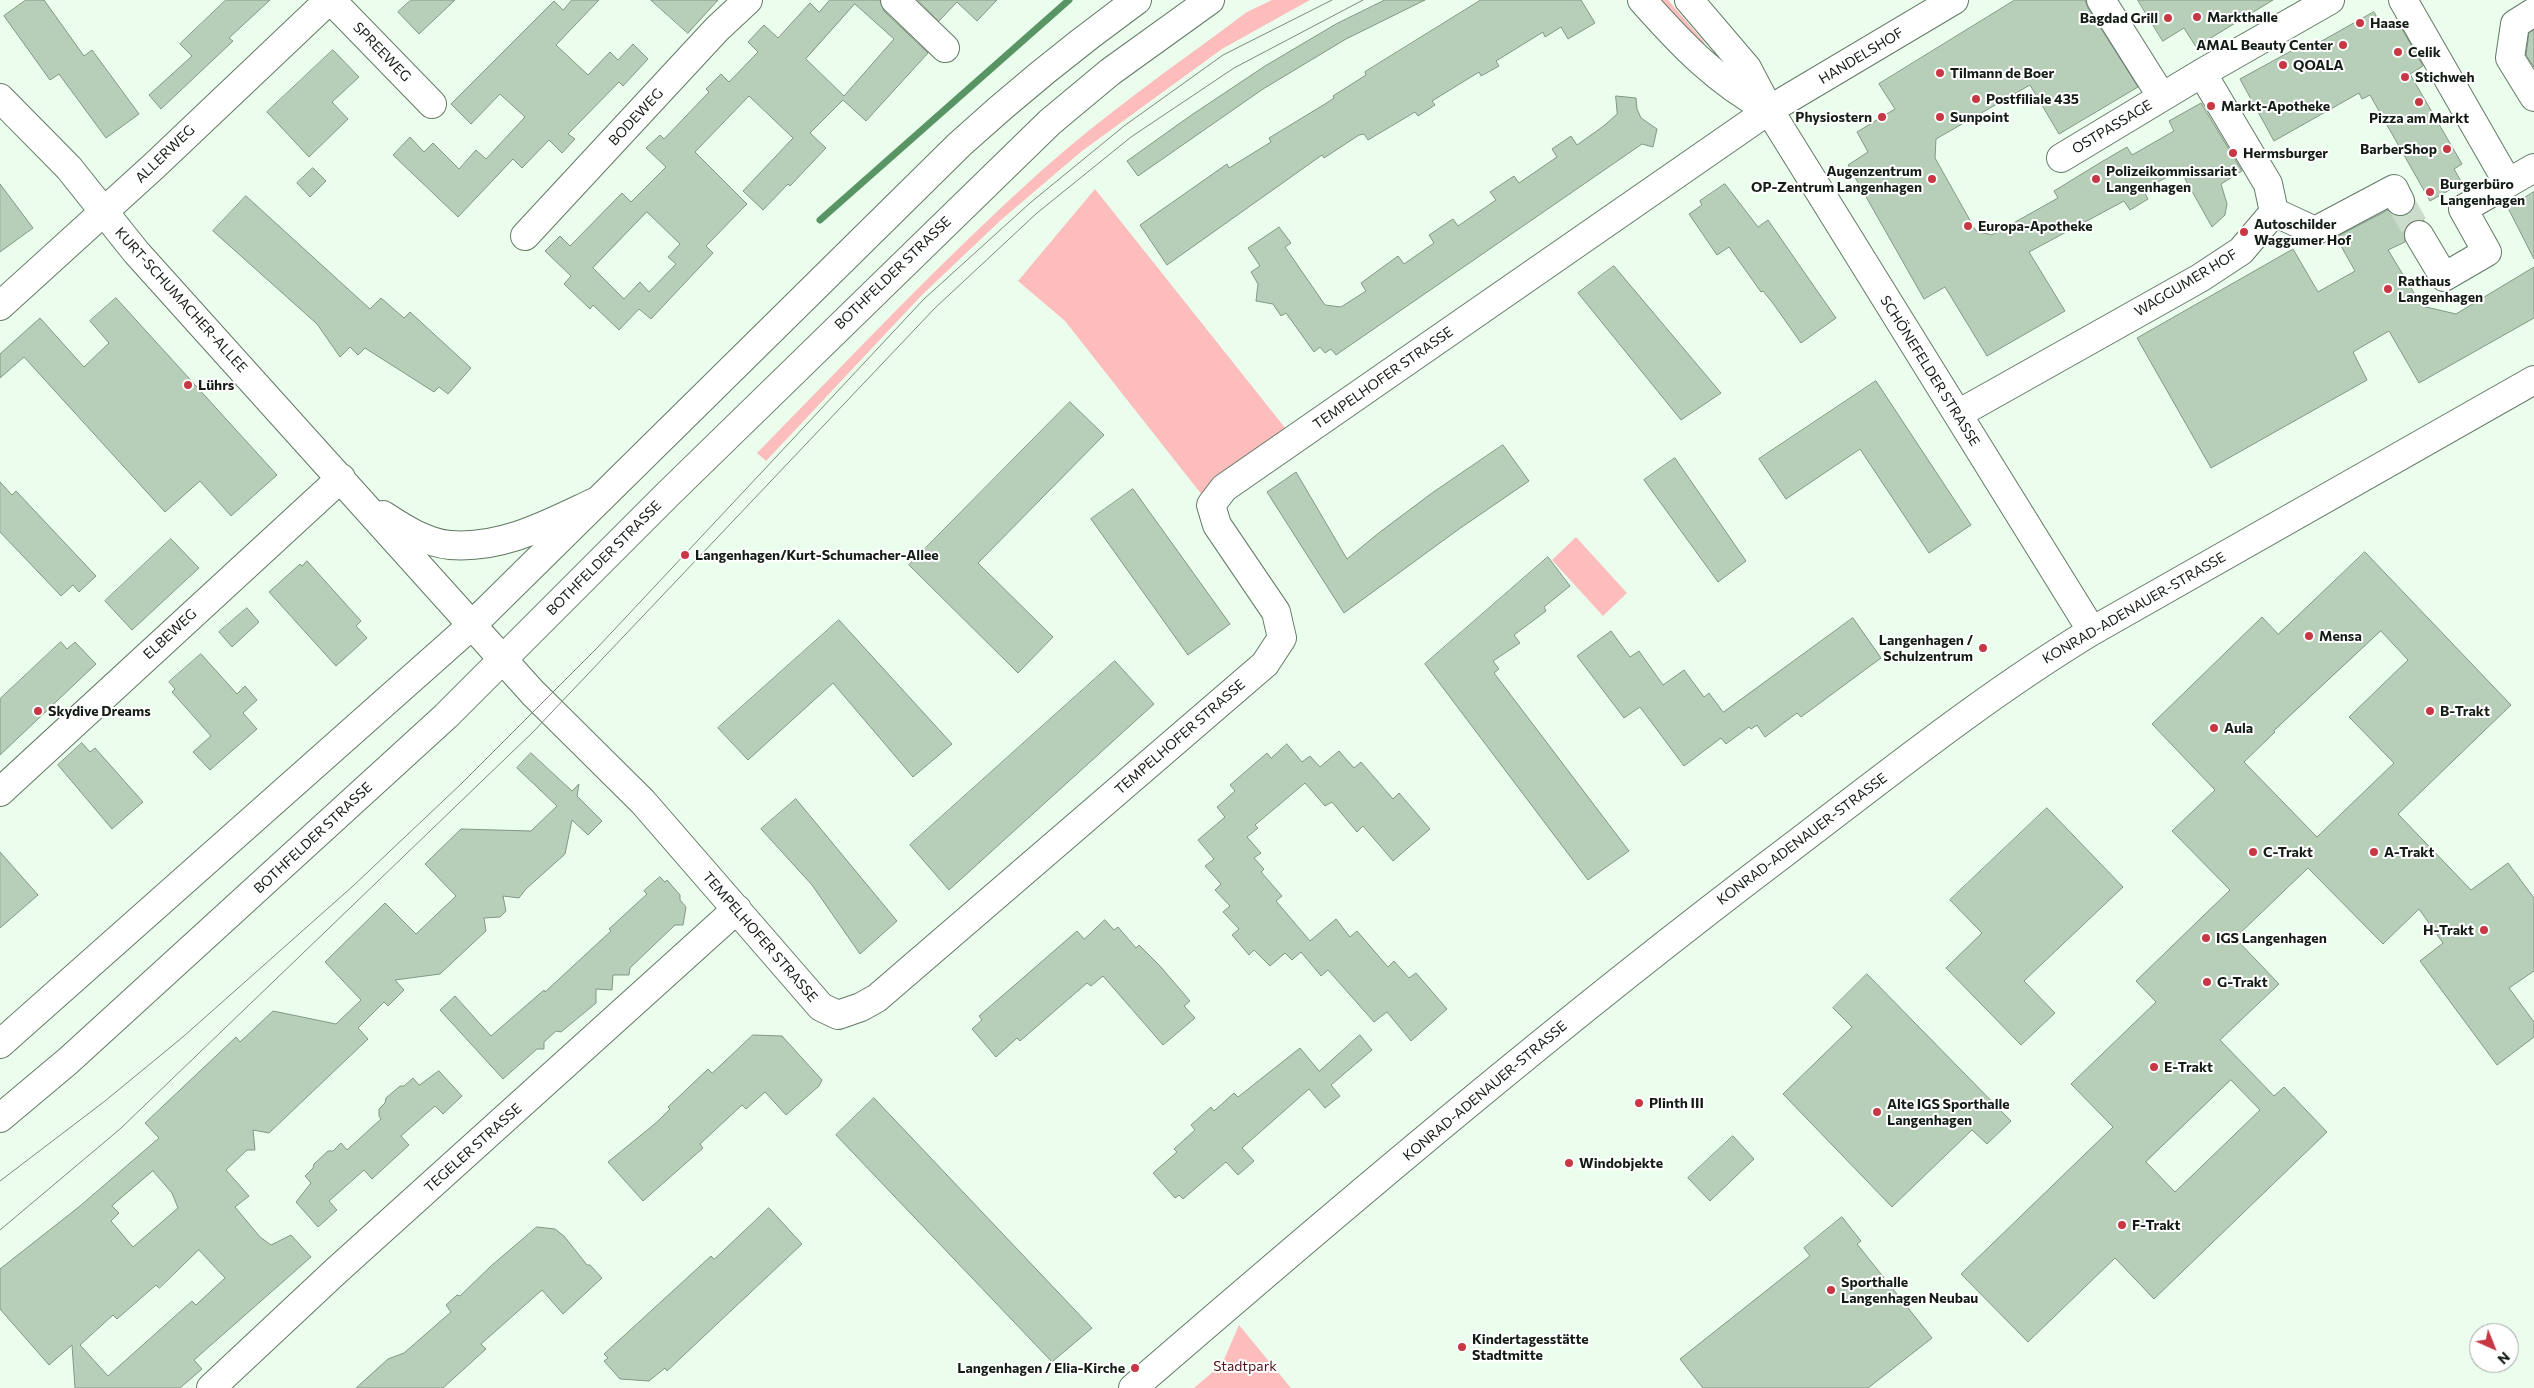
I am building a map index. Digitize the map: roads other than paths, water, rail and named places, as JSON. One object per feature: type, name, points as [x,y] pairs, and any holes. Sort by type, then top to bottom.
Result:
[{"type":"street","name":"SPREEWEG","points":[[330,0],[432,104]]},
{"type":"street","name":"ALLERWEG","points":[[0,306],[104,212],[330,0]]},
{"type":"street","name":"BODEWEG","points":[[525,236],[717,29],[747,0]]},
{"type":"street","points":[[895,0],[945,48]]},
{"type":"street","points":[[0,1044],[472,625],[960,144],[1021,89],[1084,38],[1137,0]]},
{"type":"street","name":"BOTHFELDER STRASSE","points":[[0,1118],[68,1061],[439,722],[993,175],[1050,122],[1110,72],[1210,0]]},
{"type":"street","name":"SCHÖNEFELDER STRASSE","points":[[1642,0],[1699,62],[1737,92],[1768,110]]},
{"type":"street","name":"SCHÖNEFELDER STRASSE","points":[[1689,0],[1747,68],[1768,110],[2092,631]]},
{"type":"street","name":"HANDELSHOF","points":[[1768,110],[1954,0]]},
{"type":"street","name":"OSTPASSAGE","points":[[2101,0],[2162,97]]},
{"type":"street","name":"OSTPASSAGE","points":[[2061,158],[2202,73],[2330,0]]},
{"type":"street","points":[[2403,0],[2508,183]]},
{"type":"street","points":[[2534,12],[2515,24],[2510,58],[2534,97]]},
{"type":"street","points":[[2202,73],[2268,184],[2274,212],[2315,231],[2394,189],[2400,201]]},
{"type":"street","name":"KURT-SCHUMACHER-ALLEE","points":[[0,98],[69,168],[136,252],[472,625]]},
{"type":"street","name":"TEMPELHOFER STRASSE","points":[[472,625],[533,693],[642,802],[821,1007],[838,1015],[861,1007],[878,998],[1265,664],[1282,638],[1276,612],[1217,525],[1211,505],[1224,488],[1768,110]]},
{"type":"street","points":[[2419,235],[2444,277],[2486,252],[2463,209],[2534,168]]},
{"type":"street","name":"WAGGUMER HOF","points":[[1958,414],[2200,278],[2241,251],[2274,212]]},
{"type":"street","name":"KONRAD-ADENAUER-STRASSE","points":[[1133,1388],[1464,1108],[1707,911],[1970,711],[2027,670],[2092,631],[2534,380]]},
{"type":"street","name":"ELBEWEG","points":[[0,792],[341,478]]},
{"type":"street","name":"KURT-SCHUMACHER-ALLEE","points":[[363,502],[410,532],[448,545],[497,543],[551,523],[601,499]]},
{"type":"street","name":"TEGELER STRASSE","points":[[211,1388],[336,1271],[737,909]]},
{"type":"waterway","points":[[820,220],[1069,0]]},
{"type":"tunnel","points":[[2400,201],[2419,235]]},
{"type":"tram line","points":[[0,1181],[105,1101],[184,1036],[353,886],[461,784],[597,648],[924,299],[1030,203],[1124,126],[1223,55],[1332,0]]},
{"type":"tram line","points":[[0,1230],[120,1129],[533,732],[935,308],[1037,213],[1131,137],[1234,68],[1363,0]]},
{"type":"place","name":"Markthalle","points":[[2197,17]]},
{"type":"place","name":"Bagdad Grill","points":[[2168,18]]},
{"type":"place","name":"Haase","points":[[2360,23]]},
{"type":"place","name":"AMAL Beauty Center","points":[[2343,45]]},
{"type":"place","name":"Celik","points":[[2398,52]]},
{"type":"place","name":"QOALA","points":[[2283,65]]},
{"type":"place","name":"Tilmann de Boer","points":[[1940,73]]},
{"type":"place","name":"Stichweh","points":[[2405,77]]},
{"type":"place","name":"Postfiliale 435","points":[[1976,99]]},
{"type":"place","name":"Pizza am Markt","points":[[2419,102]]},
{"type":"place","name":"Markt-Apotheke","points":[[2211,106]]},
{"type":"place","name":"Physiostern","points":[[1882,117]]},
{"type":"place","name":"Sunpoint","points":[[1940,117]]},
{"type":"place","name":"BarberShop","points":[[2447,149]]},
{"type":"place","name":"Hermsburger","points":[[2233,153]]},
{"type":"place","name":"Augenzentrum OP-Zentrum Langenhagen","points":[[1932,179]]},
{"type":"place","name":"Polizeikommissariat Langenhagen","points":[[2096,179]]},
{"type":"place","name":"Burgerbüro Langenhagen","points":[[2430,192]]},
{"type":"place","name":"Europa-Apotheke","points":[[1968,226]]},
{"type":"place","name":"Autoschilder Waggumer Hof","points":[[2244,232]]},
{"type":"place","name":"Rathaus Langenhagen","points":[[2388,289]]},
{"type":"place","name":"Lührs","points":[[188,385]]},
{"type":"place","name":"Langenhagen/Kurt-Schumacher-Allee","points":[[685,555]]},
{"type":"place","name":"Mensa","points":[[2309,636]]},
{"type":"place","name":"Langenhagen / Schulzentrum","points":[[1983,648]]},
{"type":"place","name":"Skydive Dreams","points":[[38,711]]},
{"type":"place","name":"B-Trakt","points":[[2430,711]]},
{"type":"place","name":"Aula","points":[[2214,728]]},
{"type":"place","name":"C-Trakt","points":[[2253,852]]},
{"type":"place","name":"A-Trakt","points":[[2374,852]]},
{"type":"place","name":"H-Trakt","points":[[2484,930]]},
{"type":"place","name":"IGS Langenhagen","points":[[2206,938]]},
{"type":"place","name":"G-Trakt","points":[[2207,982]]},
{"type":"place","name":"E-Trakt","points":[[2154,1067]]},
{"type":"place","name":"Plinth III","points":[[1639,1103]]},
{"type":"place","name":"Alte IGS Sporthalle Langenhagen","points":[[1877,1112]]},
{"type":"place","name":"Windobjekte","points":[[1569,1163]]},
{"type":"place","name":"F-Trakt","points":[[2122,1225]]},
{"type":"place","name":"Sporthalle Langenhagen Neubau","points":[[1831,1290]]},
{"type":"place","name":"Kindertagesstätte Stadtmitte","points":[[1462,1347]]},
{"type":"place","name":"Langenhagen / Elia-Kirche","points":[[1135,1368]]},
{"type":"park label","name":"Stadtpark","points":[[1245,1366]]}]
